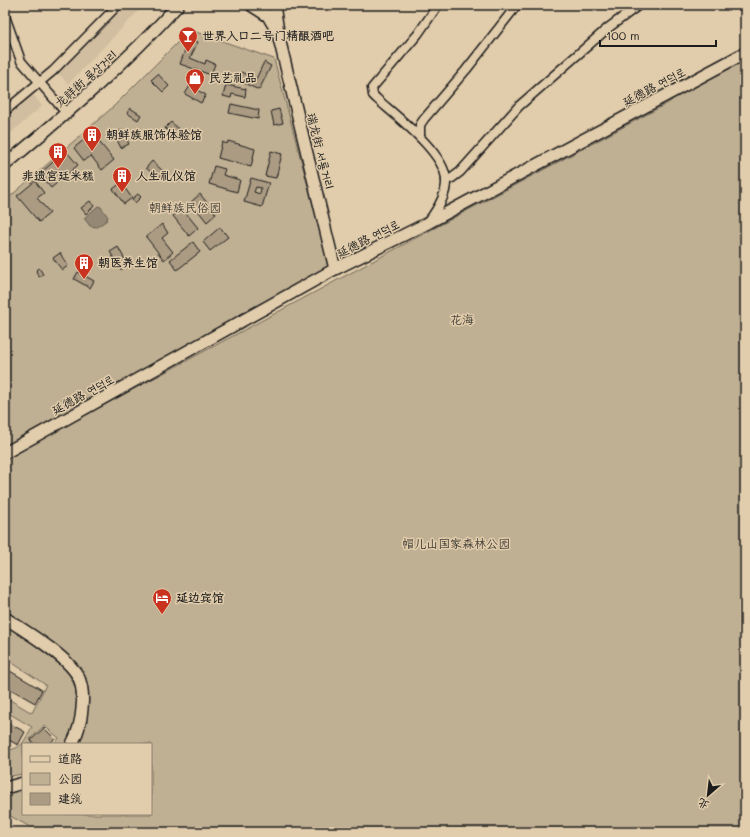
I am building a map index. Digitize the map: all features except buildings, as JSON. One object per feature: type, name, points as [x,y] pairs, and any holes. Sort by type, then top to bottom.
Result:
[{"type":"main road","name":"龙祥街 룡상거리","points":[[5,165],[67,114],[131,55],[178,5]]},
{"type":"main road","name":"瑞龙街 서룡거리","points":[[251,5],[268,16],[272,21],[279,38]]},
{"type":"main road","name":"瑞龙街 서룡거리","points":[[274,5],[279,38],[335,270]]},
{"type":"main road","name":"延德路 연덕로","points":[[5,454],[335,270],[426,224],[745,53]]},
{"type":"main road","points":[[5,618],[51,648],[80,680],[83,699],[82,719],[77,736],[73,743]]},
{"type":"main road","points":[[5,788],[22,783]]},
{"type":"street","points":[[5,111],[39,82],[118,5]]},
{"type":"street","points":[[426,224],[437,210],[442,198],[446,180],[441,165],[420,137],[377,99],[372,88],[418,34],[438,5]]},
{"type":"street","points":[[420,137],[420,125],[424,119],[466,70],[518,5]]},
{"type":"street","points":[[446,180],[456,176],[519,106],[608,28],[639,5]]},
{"type":"street","points":[[5,16],[21,61],[67,114]]},
{"type":"shaded area","points":[[118,5],[144,5],[68,84],[54,68]]},
{"type":"shaded area","points":[[30,90],[42,106],[5,138],[5,112]]},
{"type":"shaded area","points":[[98,206],[101,207],[108,217],[107,220],[97,227],[90,226],[84,218]]},
{"type":"green space","name":"朝鲜族民俗园","points":[[190,30],[274,59],[329,265],[326,272],[20,437],[5,447],[5,201],[113,107]]},
{"type":"green space","name":"帽儿山国家森林公园","points":[[745,60],[745,832],[39,832],[5,813],[5,792],[22,790],[22,815],[152,815],[152,743],[80,743],[86,716],[86,693],[84,686],[5,612],[5,458],[670,102],[679,93]]},
{"type":"green space","points":[[5,624],[42,649],[64,668],[72,679],[77,693],[78,712],[69,743],[55,743],[59,738],[44,726],[30,739],[32,743],[22,743],[32,727],[5,711],[5,697],[32,713],[46,685],[5,658]]},
{"type":"green space","points":[[22,743],[22,774],[5,777],[5,750],[11,750]]},
{"type":"place","name":"世界入口二号门精酿酒吧","points":[[188,53]]},
{"type":"place","name":"民艺礼品","points":[[195,95]]},
{"type":"place","name":"朝鲜族服饰体验馆","points":[[92,152]]},
{"type":"place","name":"非遗宫廷米糕","points":[[58,169]]},
{"type":"place","name":"人生礼仪馆","points":[[122,193]]},
{"type":"place","name":"朝医养生馆","points":[[84,280]]},
{"type":"place","name":"延边宾馆","points":[[162,615]]},
{"type":"park label","name":"花海","points":[[462,320]]}]
